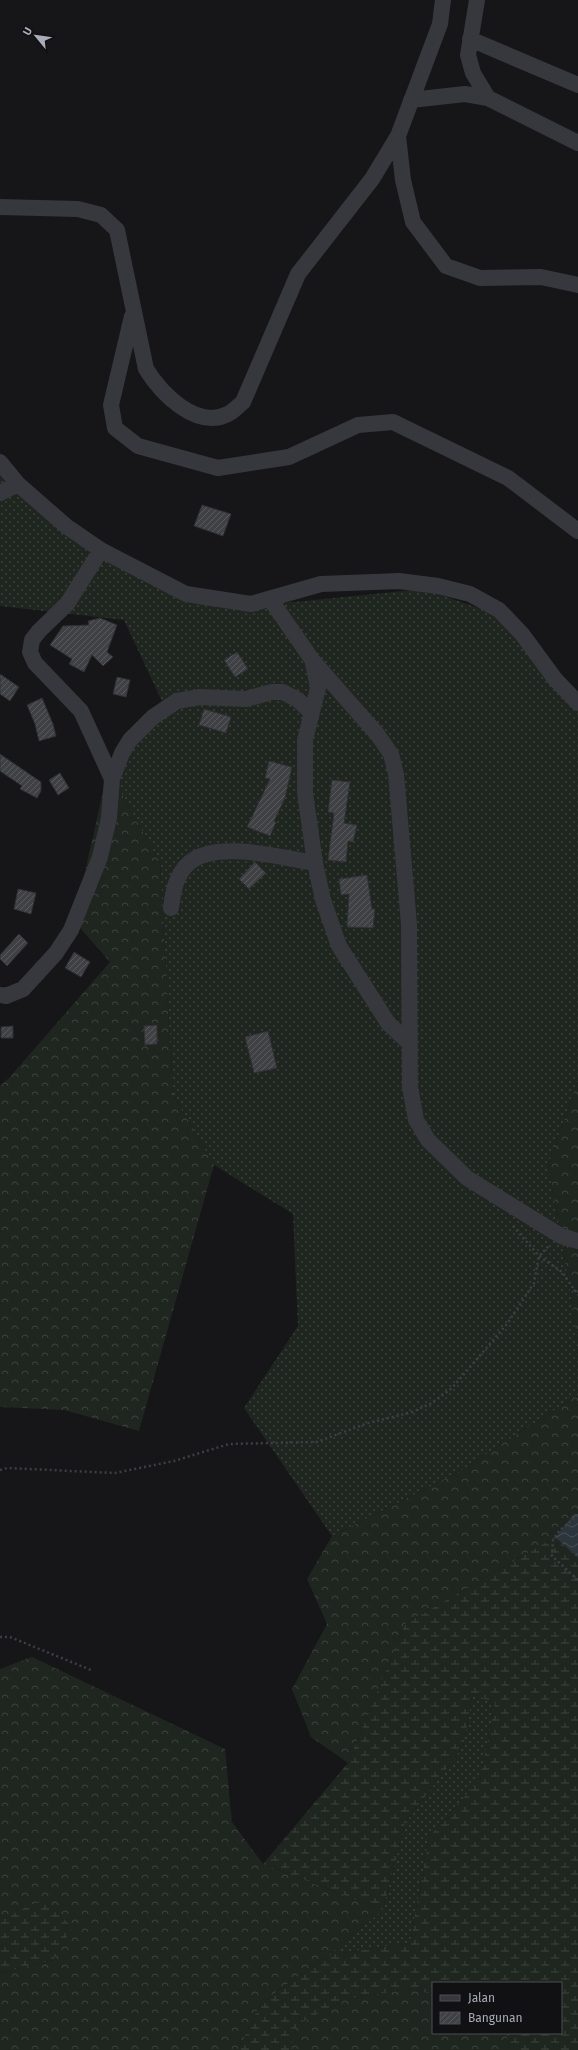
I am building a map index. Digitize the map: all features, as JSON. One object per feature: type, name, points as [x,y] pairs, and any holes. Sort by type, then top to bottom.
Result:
[{"type":"street","points":[[0,207],[78,209],[101,215],[117,230],[146,369],[156,384],[181,408],[193,414],[213,418],[228,414],[243,402],[298,274],[372,179],[398,136],[440,24],[443,0]]},
{"type":"street","points":[[477,0],[468,55],[473,73],[488,98]]},
{"type":"street","points":[[470,39],[578,85]]},
{"type":"street","points":[[411,100],[465,94],[488,98],[578,143]]},
{"type":"street","points":[[398,136],[403,180],[413,222],[446,266],[480,278],[541,277],[578,285]]},
{"type":"street","points":[[134,310],[111,405],[115,428],[138,446],[218,468],[289,457],[358,425],[393,422],[508,478],[578,531]]},
{"type":"street","points":[[0,462],[18,484],[66,526],[100,550],[186,594],[251,604],[322,584],[399,581],[438,586],[470,594],[499,610],[522,634],[555,679],[578,703]]},
{"type":"street","points":[[0,493],[18,484]]},
{"type":"street","points":[[100,550],[67,604],[39,631],[32,640],[30,652],[36,663],[81,711],[112,779]]},
{"type":"street","points":[[270,599],[313,661],[377,734],[390,754],[396,774],[409,924],[410,1087],[416,1120],[428,1140],[467,1178],[562,1236],[578,1241]]},
{"type":"street","points":[[313,661],[318,688],[305,740],[305,793],[315,863],[323,900],[339,946],[388,1023],[410,1044]]},
{"type":"street","points":[[0,995],[6,996],[23,989],[56,953],[71,930],[100,857],[109,818],[112,779],[122,753],[130,740],[153,717],[177,701],[200,697],[246,699],[272,692],[283,692],[298,700],[311,712]]},
{"type":"street","points":[[171,908],[173,890],[182,872],[190,862],[214,851],[237,851],[315,863]]},
{"type":"path","points":[[0,1470],[7,1468],[115,1473],[174,1461],[229,1444],[317,1442],[365,1424],[412,1412],[432,1403],[452,1388],[515,1313],[534,1283],[539,1256],[562,1272],[578,1295]]},
{"type":"path","points":[[578,1515],[559,1531],[553,1540],[552,1556],[578,1580]]},
{"type":"path","points":[[0,1637],[10,1637],[92,1670]]},
{"type":"green space","points":[[0,462],[7,476],[164,591],[245,607],[424,589],[504,617],[578,709],[578,1081],[548,1165],[570,1289],[578,1357],[578,1395],[457,1473],[332,1536],[244,1408],[298,1326],[293,1214],[214,1165],[173,1095],[160,863],[108,769],[167,712],[124,620],[0,606]]},
{"type":"green space","points":[[108,769],[160,863],[173,1095],[214,1165],[139,1431],[64,1410],[0,1407],[0,1086],[9,1078],[110,962],[74,921]]},
{"type":"green space","points":[[578,1081],[578,1357],[570,1289],[548,1165]]},
{"type":"green space","points":[[578,1395],[578,1514],[574,1514],[555,1537],[405,1624],[348,1763],[311,1737],[292,1689],[327,1624],[307,1579],[332,1536],[457,1473]]},
{"type":"green space","points":[[555,1537],[578,1558],[578,2050],[509,2050],[507,2034],[562,2034],[562,1982],[432,1982],[432,1994],[408,1989],[347,1999],[298,2024],[289,2050],[238,2050],[261,2003],[328,1955],[410,1943],[429,1837],[480,1779],[495,1703],[473,1694],[463,1747],[405,1823],[383,1910],[263,1864],[348,1763],[405,1624]]},
{"type":"green space","points":[[32,1657],[225,1749],[232,1822],[263,1864],[383,1910],[328,1955],[261,2003],[238,2050],[0,2050],[0,1973],[53,1960],[0,1920],[0,1669]]},
{"type":"green space","points":[[473,1693],[495,1703],[480,1779],[429,1837],[410,1943],[328,1955],[383,1910],[405,1823],[463,1747]]},
{"type":"green space","points":[[41,1900],[73,1927],[53,1960],[0,1973],[0,1920]]},
{"type":"green space","points":[[408,1989],[432,1994],[432,2034],[507,2034],[509,2050],[289,2050],[297,2024],[347,1999]]},
{"type":"water","points":[[574,1514],[578,1514],[578,1558],[555,1537]]},
{"type":"building","points":[[202,505],[231,514],[223,536],[194,526]]},
{"type":"building","points":[[100,618],[117,625],[107,652],[113,657],[103,666],[92,655],[84,672],[69,664],[72,659],[50,645],[63,626],[89,625],[88,621]]},
{"type":"building","points":[[237,652],[248,669],[235,677],[224,660]]},
{"type":"building","points":[[0,674],[19,687],[10,701],[0,694]]},
{"type":"building","points":[[117,677],[130,680],[126,697],[113,694]]},
{"type":"building","points":[[42,698],[53,724],[56,736],[39,741],[35,724],[27,705]]},
{"type":"building","points":[[204,709],[231,717],[226,733],[199,725]]},
{"type":"building","points":[[0,754],[41,782],[41,791],[37,798],[20,789],[22,786],[0,771]]},
{"type":"building","points":[[269,761],[292,767],[285,798],[274,821],[276,822],[270,836],[247,827],[270,779],[265,778]]},
{"type":"building","points":[[60,773],[69,788],[58,795],[49,780]]},
{"type":"building","points":[[332,780],[350,782],[344,823],[357,825],[353,842],[348,841],[346,862],[328,860],[334,813],[328,812]]},
{"type":"building","points":[[255,862],[266,873],[249,889],[239,879]]},
{"type":"building","points":[[367,875],[372,909],[375,909],[373,928],[347,927],[349,894],[341,895],[339,879]]},
{"type":"building","points":[[18,889],[36,893],[31,914],[14,909]]},
{"type":"building","points":[[19,934],[28,943],[7,966],[0,959],[0,955]]},
{"type":"building","points":[[74,952],[90,962],[81,977],[65,968]]},
{"type":"building","points":[[157,1025],[157,1044],[145,1045],[144,1026]]},
{"type":"building","points":[[13,1026],[13,1038],[1,1038],[1,1027]]},
{"type":"building","points":[[268,1031],[277,1068],[254,1073],[245,1037]]}]
